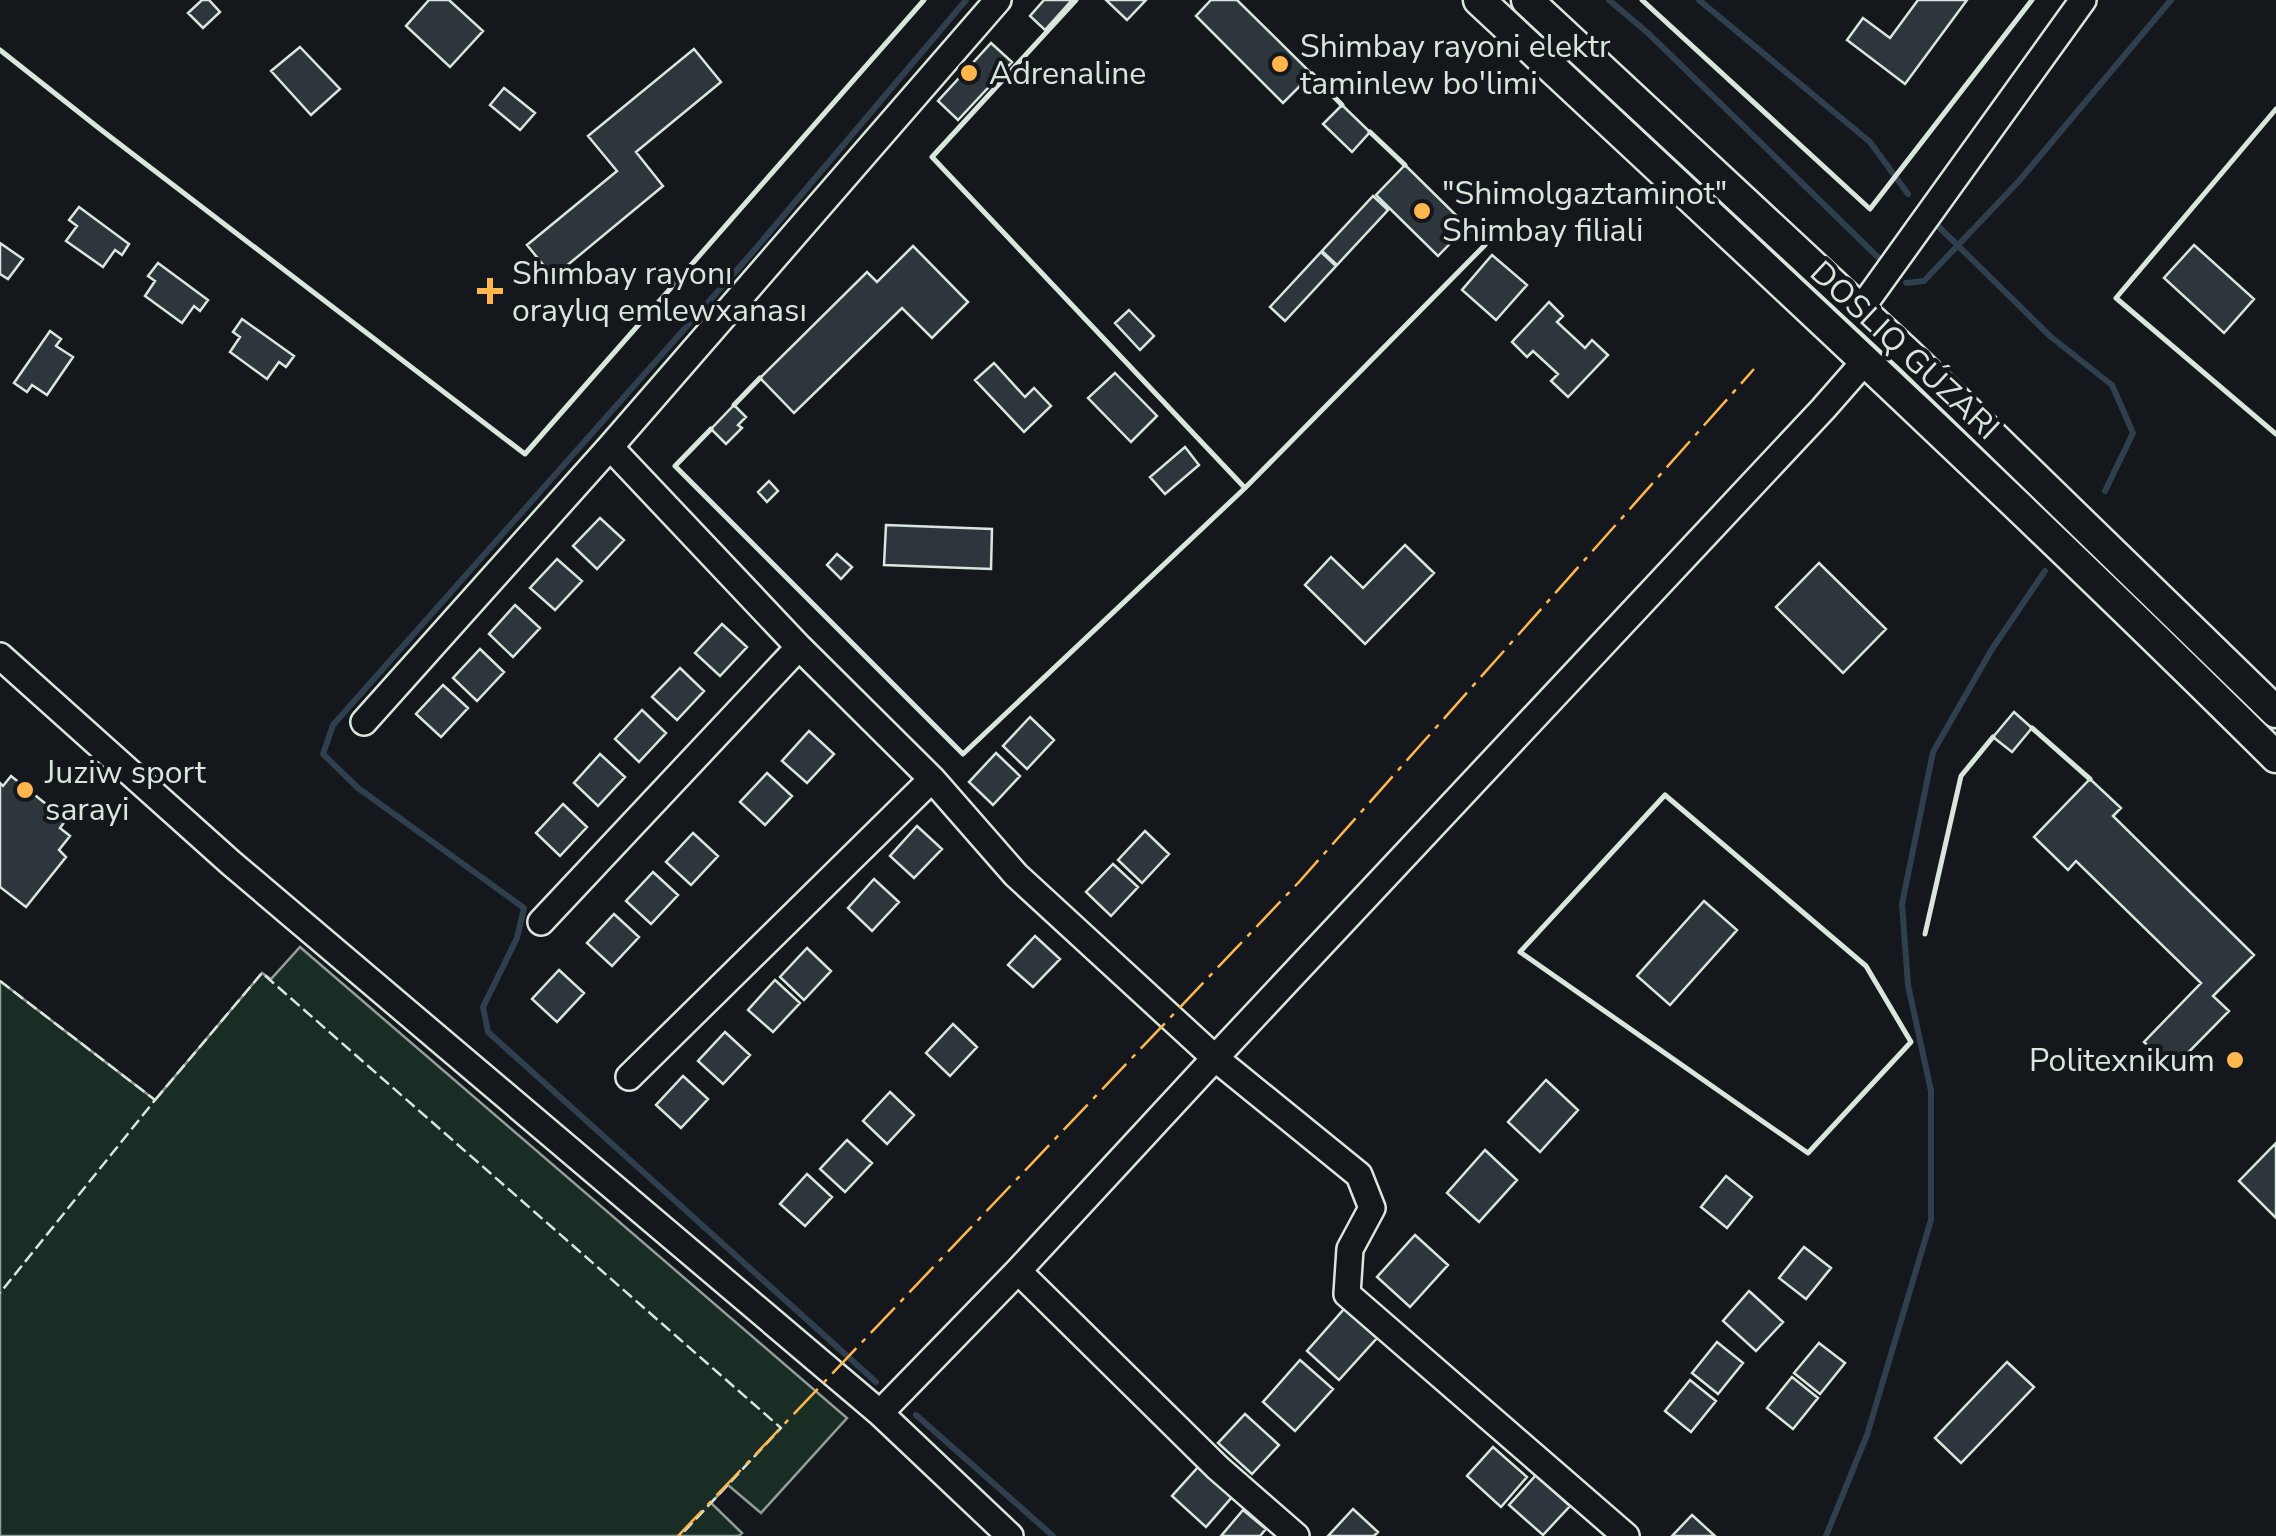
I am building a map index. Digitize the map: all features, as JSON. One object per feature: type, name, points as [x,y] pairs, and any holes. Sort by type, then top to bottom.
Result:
[{"type":"main road","points":[[1479,0],[1866,360],[2276,756]]},
{"type":"main road","points":[[1528,0],[1860,310],[2276,712]]},
{"type":"street","points":[[364,722],[610,447],[998,0]]},
{"type":"street","points":[[1860,310],[2083,0]]},
{"type":"street","points":[[880,1414],[1018,1271],[1866,360]]},
{"type":"street","points":[[610,447],[799,647],[932,779],[1016,874],[1215,1058],[1359,1175],[1372,1208],[1350,1249],[1347,1294],[1626,1536]]},
{"type":"street","points":[[541,922],[799,647]]},
{"type":"street","points":[[0,656],[232,863],[880,1414],[1010,1536]]},
{"type":"street","points":[[628,1077],[932,779]]},
{"type":"street","points":[[1018,1271],[1218,1468],[1296,1536]]},
{"type":"green space","points":[[300,947],[847,1418],[761,1513],[728,1485],[711,1503],[742,1533],[739,1536],[0,1536],[0,981],[155,1100],[262,973],[271,979]]},
{"type":"building","points":[[202,0],[209,0],[220,12],[203,28],[188,13]]},
{"type":"building","points":[[429,0],[449,0],[483,31],[450,67],[406,26]]},
{"type":"building","points":[[1044,0],[1072,0],[1045,30],[1030,16]]},
{"type":"building","points":[[1106,0],[1146,0],[1127,20]]},
{"type":"building","points":[[1211,0],[1237,0],[1312,74],[1283,103],[1196,16]]},
{"type":"building","points":[[1918,0],[1967,0],[1905,84],[1847,40],[1863,18],[1890,38]]},
{"type":"building","points":[[991,43],[1012,62],[958,120],[938,101]]},
{"type":"building","points":[[300,47],[340,89],[311,115],[271,71]]},
{"type":"building","points":[[694,49],[721,82],[636,152],[663,186],[553,277],[527,245],[617,171],[588,136]]},
{"type":"building","points":[[504,88],[535,113],[520,130],[490,105]]},
{"type":"building","points":[[1342,105],[1370,132],[1352,152],[1323,124]]},
{"type":"building","name":"\"Shimolgaztaminot\" Shimbay filiali","points":[[1405,165],[1467,226],[1438,256],[1376,195]]},
{"type":"building","points":[[1373,196],[1388,210],[1337,265],[1322,251]]},
{"type":"building","points":[[79,207],[129,244],[122,255],[115,250],[103,267],[66,241],[77,226],[69,220]]},
{"type":"building","points":[[0,243],[23,259],[8,279],[0,274]]},
{"type":"building","points":[[2194,245],[2254,299],[2224,333],[2164,278]]},
{"type":"building","points":[[913,246],[968,302],[932,338],[902,308],[794,413],[760,378],[867,272],[877,282]]},
{"type":"building","points":[[1321,252],[1336,266],[1285,321],[1270,307]]},
{"type":"building","points":[[1492,255],[1527,285],[1496,320],[1462,290]]},
{"type":"building","points":[[158,263],[208,300],[200,311],[194,306],[182,323],[145,296],[155,281],[148,276]]},
{"type":"building","points":[[1549,302],[1563,316],[1557,322],[1585,348],[1592,340],[1608,355],[1568,397],[1551,381],[1558,374],[1533,351],[1527,357],[1512,342]]},
{"type":"building","points":[[1129,310],[1154,336],[1140,350],[1115,323]]},
{"type":"building","points":[[242,319],[294,356],[286,367],[279,362],[267,379],[230,352],[240,337],[233,332]]},
{"type":"building","points":[[50,331],[61,339],[56,346],[73,357],[47,395],[32,385],[27,392],[14,383]]},
{"type":"building","points":[[994,363],[1025,397],[1034,388],[1051,406],[1024,432],[975,380]]},
{"type":"building","points":[[1115,373],[1157,416],[1131,442],[1088,398]]},
{"type":"building","points":[[734,405],[746,417],[738,425],[742,428],[726,444],[711,429]]},
{"type":"building","points":[[1185,447],[1199,465],[1165,494],[1150,477]]},
{"type":"building","points":[[769,481],[778,491],[767,502],[758,492]]},
{"type":"building","points":[[600,518],[624,540],[597,569],[573,546]]},
{"type":"building","points":[[886,525],[992,529],[991,569],[884,565]]},
{"type":"building","points":[[1405,545],[1434,573],[1365,644],[1305,585],[1331,557],[1363,588]]},
{"type":"building","points":[[837,554],[852,567],[841,579],[827,565]]},
{"type":"building","points":[[557,559],[582,581],[555,610],[530,588]]},
{"type":"building","points":[[1819,563],[1886,629],[1843,673],[1776,607]]},
{"type":"building","points":[[515,605],[540,628],[513,657],[489,634]]},
{"type":"building","points":[[722,624],[747,647],[720,676],[695,653]]},
{"type":"building","points":[[480,649],[504,672],[477,701],[453,678]]},
{"type":"building","points":[[680,668],[704,691],[677,720],[652,697]]},
{"type":"building","points":[[443,685],[468,708],[441,737],[416,714]]},
{"type":"building","points":[[642,710],[666,733],[639,762],[615,739]]},
{"type":"building","points":[[2014,712],[2032,728],[2012,752],[1993,737]]},
{"type":"building","points":[[1030,717],[1054,740],[1027,769],[1003,746]]},
{"type":"building","points":[[809,731],[834,754],[807,783],[782,761]]},
{"type":"building","points":[[996,753],[1020,776],[993,805],[969,782]]},
{"type":"building","points":[[600,754],[625,777],[598,806],[574,783]]},
{"type":"building","points":[[767,773],[792,796],[765,825],[740,802]]},
{"type":"building","points":[[11,776],[66,820],[60,828],[70,836],[59,850],[66,857],[26,907],[0,887],[0,783],[3,786]]},
{"type":"building","points":[[2090,779],[2121,808],[2113,816],[2254,955],[2213,996],[2229,1011],[2172,1069],[2144,1042],[2201,983],[2076,861],[2068,870],[2034,837]]},
{"type":"building","points":[[563,804],[587,827],[560,856],[536,833]]},
{"type":"building","points":[[917,826],[942,849],[914,878],[890,856]]},
{"type":"building","points":[[1145,831],[1169,854],[1142,883],[1118,860]]},
{"type":"building","points":[[693,833],[718,856],[691,885],[666,862]]},
{"type":"building","points":[[1113,864],[1138,887],[1111,916],[1086,892]]},
{"type":"building","points":[[653,872],[678,895],[651,924],[626,901]]},
{"type":"building","points":[[874,879],[899,902],[872,931],[848,908]]},
{"type":"building","points":[[1704,901],[1737,930],[1670,1005],[1637,976]]},
{"type":"building","points":[[614,914],[639,937],[612,966],[587,943]]},
{"type":"building","points":[[1035,936],[1060,959],[1033,987],[1008,965]]},
{"type":"building","points":[[807,948],[831,971],[804,1000],[780,977]]},
{"type":"building","points":[[559,970],[584,993],[557,1022],[532,999]]},
{"type":"building","points":[[775,980],[800,1003],[773,1032],[748,1010]]},
{"type":"building","points":[[953,1024],[977,1047],[950,1076],[926,1053]]},
{"type":"building","points":[[725,1032],[750,1055],[723,1084],[698,1061]]},
{"type":"building","points":[[683,1076],[708,1099],[681,1128],[656,1105]]},
{"type":"building","points":[[1546,1080],[1578,1110],[1540,1152],[1508,1122]]},
{"type":"building","points":[[890,1092],[914,1115],[887,1144],[863,1121]]},
{"type":"building","points":[[847,1140],[872,1163],[845,1192],[820,1169]]},
{"type":"building","points":[[2276,1143],[2276,1218],[2239,1181]]},
{"type":"building","points":[[1485,1150],[1517,1180],[1479,1222],[1447,1193]]},
{"type":"building","points":[[807,1174],[832,1197],[805,1226],[780,1204]]},
{"type":"building","points":[[1726,1176],[1752,1197],[1727,1228],[1701,1207]]},
{"type":"building","points":[[1415,1235],[1448,1265],[1410,1307],[1377,1277]]},
{"type":"building","points":[[1804,1247],[1831,1268],[1806,1299],[1779,1278]]},
{"type":"building","points":[[1749,1291],[1783,1322],[1756,1351],[1723,1321]]},
{"type":"building","points":[[1344,1309],[1377,1338],[1339,1380],[1307,1351]]},
{"type":"building","points":[[1717,1342],[1743,1363],[1718,1394],[1692,1373]]},
{"type":"building","points":[[1819,1343],[1845,1363],[1820,1394],[1794,1373]]},
{"type":"building","points":[[1300,1360],[1333,1389],[1295,1431],[1263,1402]]},
{"type":"building","points":[[2007,1362],[2034,1387],[1961,1463],[1935,1438]]},
{"type":"building","points":[[1792,1377],[1818,1398],[1793,1429],[1767,1408]]},
{"type":"building","points":[[1690,1380],[1716,1401],[1691,1432],[1665,1411]]},
{"type":"building","points":[[1245,1414],[1279,1445],[1252,1474],[1218,1443]]},
{"type":"building","points":[[1493,1447],[1527,1477],[1501,1507],[1467,1476]]},
{"type":"building","points":[[1199,1466],[1232,1497],[1206,1527],[1172,1496]]},
{"type":"building","points":[[1536,1475],[1570,1506],[1543,1535],[1509,1505]]},
{"type":"building","points":[[1353,1509],[1378,1532],[1374,1536],[1328,1536]]},
{"type":"building","points":[[1243,1510],[1266,1529],[1260,1536],[1221,1536]]},
{"type":"building","points":[[1692,1515],[1715,1536],[1672,1536]]},
{"type":"waterway","points":[[876,1382],[488,1032],[483,1007],[517,938],[524,908],[358,788],[323,754],[333,725],[751,254],[966,0]]},
{"type":"waterway","points":[[1609,0],[1649,34],[1886,265]]},
{"type":"waterway","points":[[1699,0],[1870,142],[1908,194]]},
{"type":"waterway","points":[[1906,283],[1924,281],[2019,181],[2171,0]]},
{"type":"waterway","points":[[1939,227],[2051,337],[2112,385],[2133,433],[2105,491]]},
{"type":"waterway","points":[[1826,1536],[1867,1435],[1931,1220],[1931,1091],[1908,985],[1902,904],[1933,752],[1992,649],[2045,571]]},
{"type":"waterway","points":[[916,1415],[1053,1536]]},
{"type":"fence","points":[[155,1100],[262,973],[781,1428],[680,1536]]},
{"type":"fence","points":[[0,981],[155,1100],[0,1293]]},
{"type":"wall","points":[[0,50],[525,454],[924,0]]},
{"type":"wall","points":[[1076,0],[932,157],[1245,488],[1485,245],[1467,226]]},
{"type":"wall","points":[[1642,0],[1870,209],[2032,0]]},
{"type":"wall","points":[[1312,74],[1342,105]]},
{"type":"wall","points":[[2276,109],[2116,298],[2276,434]]},
{"type":"wall","points":[[1370,132],[1405,165]]},
{"type":"wall","points":[[734,405],[760,378]]},
{"type":"wall","points":[[711,429],[675,466],[963,754],[1245,488]]},
{"type":"wall","points":[[2032,728],[2090,779]]},
{"type":"wall","points":[[1925,934],[1961,776],[1993,737]]},
{"type":"wall","points":[[1665,795],[1866,966],[1911,1042],[1808,1153],[1520,952],[1665,795]]},
{"type":"power","points":[[678,1536],[1299,882],[1754,369]]},
{"type":"place","name":"Shimbay rayoni elektr taminlew bo'limi","points":[[1280,64]]},
{"type":"place","name":"Adrenaline","points":[[969,73]]},
{"type":"place","name":"\"Shimolgaztaminot\" Shimbay filiali","points":[[1422,211]]},
{"type":"place","name":"Shımbay rayonı oraylıq emlewxanası","points":[[490,291]]},
{"type":"place","name":"Juziw sport sarayi","points":[[25,790]]},
{"type":"place","name":"Politexnikum","points":[[2235,1060]]}]
